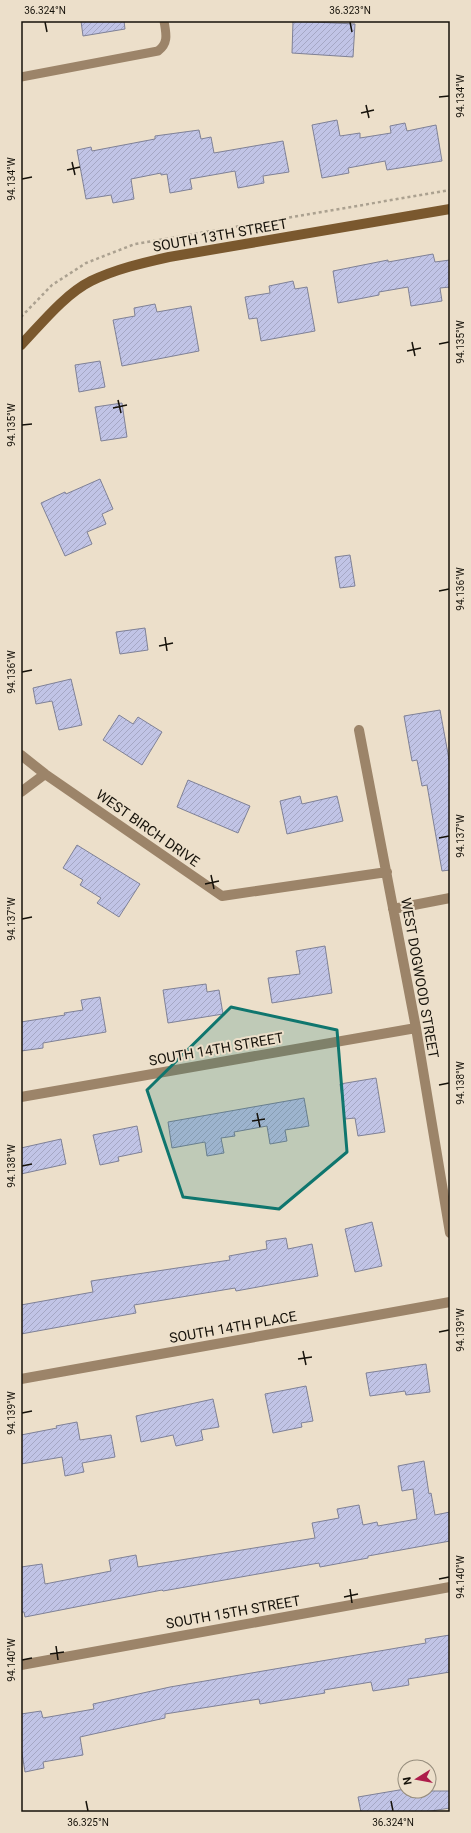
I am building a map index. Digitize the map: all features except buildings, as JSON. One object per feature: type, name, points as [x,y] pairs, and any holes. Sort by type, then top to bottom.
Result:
[{"type":"street","name":"SOUTH 13TH STREET","points":[[21,345],[59,304],[89,282],[123,268],[169,257],[450,209]]},
{"type":"street","name":"WEST DOGWOOD STREET","points":[[359,730],[416,1028],[450,1233]]},
{"type":"street","name":"WEST BIRCH DRIVE","points":[[21,755],[45,774],[222,896],[387,872]]},
{"type":"street","points":[[21,792],[45,774]]},
{"type":"street","points":[[393,908],[450,898]]},
{"type":"street","name":"SOUTH 14TH STREET","points":[[21,1097],[416,1028]]},
{"type":"street","name":"SOUTH 14TH PLACE","points":[[21,1379],[450,1302]]},
{"type":"street","name":"SOUTH 15TH STREET","points":[[21,1665],[450,1587]]},
{"type":"lane","points":[[21,77],[158,51],[165,46],[167,36],[164,21]]},
{"type":"highlighted area","points":[[231,1007],[337,1030],[347,1152],[279,1209],[183,1197],[147,1090]]}]
